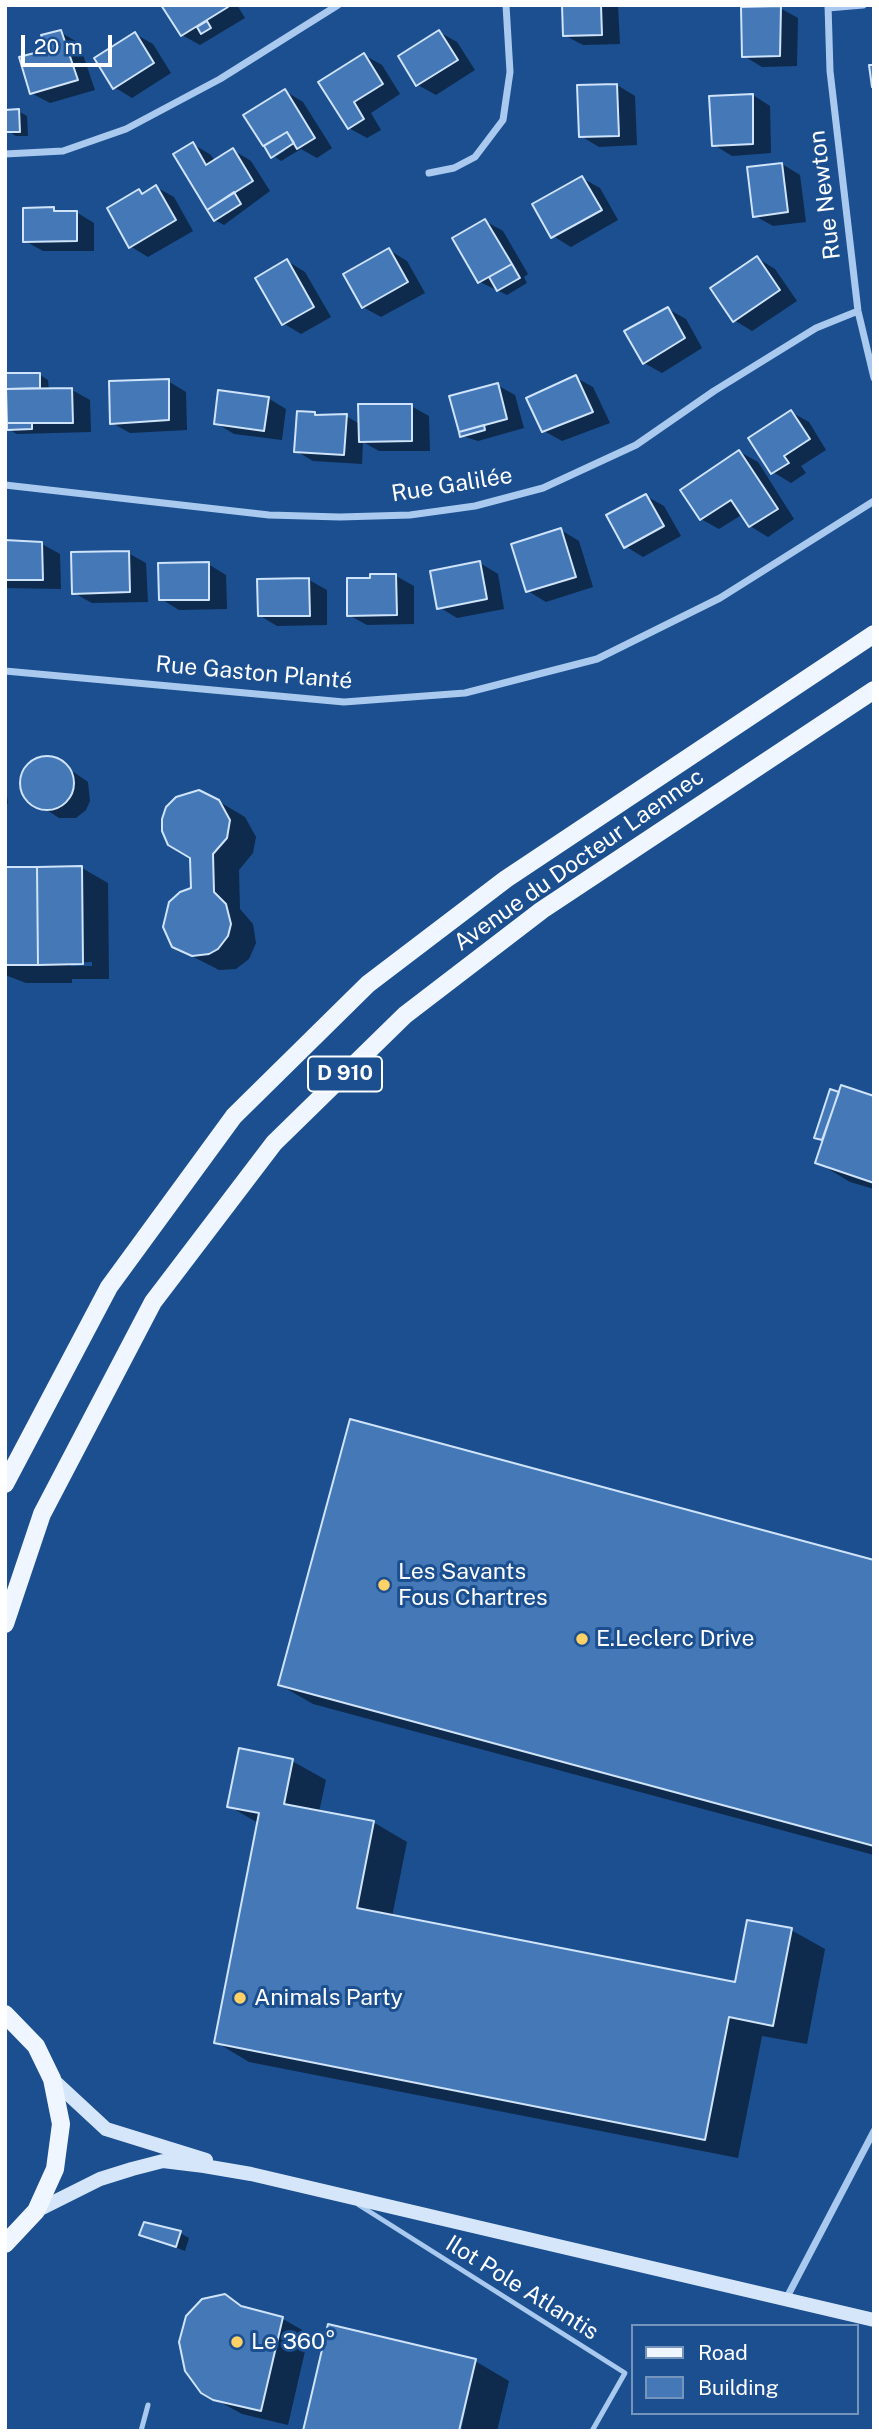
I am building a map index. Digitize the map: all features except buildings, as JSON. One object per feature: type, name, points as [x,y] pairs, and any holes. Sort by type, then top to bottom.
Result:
[{"type":"main road","name":"Avenue du Docteur Laennec","points":[[5,1484],[109,1287],[234,1116],[368,984],[506,879],[874,634]]},
{"type":"main road","name":"Avenue du Docteur Laennec","points":[[5,1624],[43,1514],[153,1302],[274,1143],[405,1015],[541,910],[874,690]]},
{"type":"main road","points":[[5,2014],[36,2046],[52,2079],[61,2124],[55,2169],[36,2211],[5,2244]]},
{"type":"main road","points":[[52,2079],[106,2129],[251,2174],[874,2320]]},
{"type":"main road","points":[[36,2211],[100,2179],[163,2161],[251,2174]]},
{"type":"street","points":[[5,154],[63,151],[127,129],[220,79],[338,5]]},
{"type":"street","points":[[429,173],[454,168],[475,156],[503,120],[510,72],[506,5]]},
{"type":"street","points":[[828,6],[863,5]]},
{"type":"street","name":"Rue Newton","points":[[828,6],[831,71],[858,311],[874,378]]},
{"type":"street","name":"Rue Galilée","points":[[5,485],[269,515],[410,515],[475,506],[542,488],[636,445],[714,391],[816,328],[858,311]]},
{"type":"street","name":"Rue Gaston Planté","points":[[5,671],[344,702],[465,693],[597,659],[720,598],[874,501]]},
{"type":"street","points":[[786,2300],[874,2131]]},
{"type":"lane","name":"Ilot Pole Atlantis","points":[[345,2196],[625,2373],[592,2431]]},
{"type":"lane","points":[[141,2431],[148,2405]]},
{"type":"place","name":"Les Savants Fous Chartres","points":[[384,1585]]},
{"type":"place","name":"E.Leclerc Drive","points":[[582,1639]]},
{"type":"place","name":"Animals Party","points":[[240,1998]]},
{"type":"place","name":"Le 360°","points":[[237,2342]]}]
